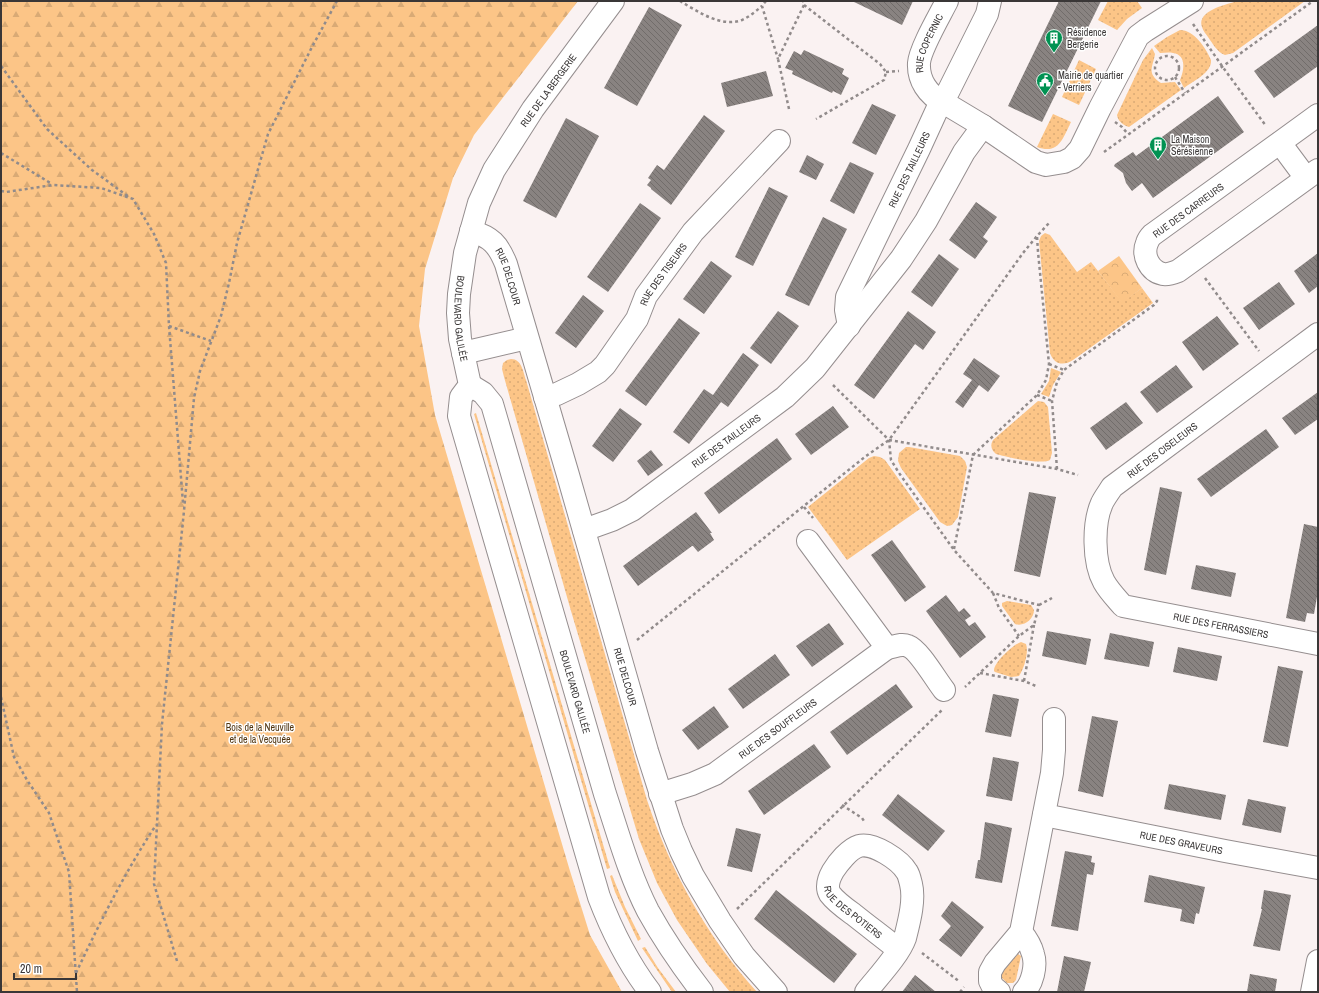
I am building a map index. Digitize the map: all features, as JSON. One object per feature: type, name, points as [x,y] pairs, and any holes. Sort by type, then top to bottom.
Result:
[{"type":"street","name":"RUE DE LA BERGERIE","points":[[488,183],[507,148],[533,109],[613,1]]},
{"type":"street","name":"RUE COPERNIC","points":[[947,1],[919,62],[920,73],[924,85],[931,94],[942,102],[983,126],[1036,162],[1046,165],[1056,164],[1072,158],[1080,149],[1138,36],[1157,23],[1191,11]]},
{"type":"street","points":[[942,102],[987,14],[990,1]]},
{"type":"street","name":"RUE DES TAILLEURS","points":[[849,326],[846,310],[847,297],[942,102]]},
{"type":"street","name":"RUE DES CARREURS","points":[[1312,174],[1178,271],[1170,274],[1162,274],[1150,266],[1145,252],[1147,242],[1152,235],[1275,136],[1318,115]]},
{"type":"street","name":"RUE DES TAILLEURS","points":[[584,530],[612,520],[632,510],[784,397],[815,368],[901,259],[926,220],[964,152],[983,126]]},
{"type":"street","points":[[1275,136],[1312,174]]},
{"type":"street","name":"RUE DES TISEURS","points":[[545,397],[573,386],[598,372],[637,319],[646,296],[693,232],[779,141]]},
{"type":"street","name":"BOULEVARD GALILÉE","points":[[488,183],[479,203],[471,231],[463,264],[459,294],[458,313],[463,353],[470,385],[483,392],[492,404],[624,855],[636,885],[655,922],[680,964],[702,992]]},
{"type":"street","name":"RUE DELCOUR","points":[[471,231],[482,234],[494,242],[501,252],[506,264],[660,794],[681,851],[708,901],[744,956],[776,992]]},
{"type":"street","name":"RUE DES CISELEURS","points":[[1123,606],[1103,582],[1097,564],[1095,544],[1097,523],[1102,503],[1112,487],[1318,334]]},
{"type":"street","points":[[463,353],[527,338]]},
{"type":"street","points":[[470,385],[462,397],[459,416],[599,897],[608,922],[623,951],[650,992]]},
{"type":"street","points":[[808,541],[887,648]]},
{"type":"street","name":"RUE DES FERRASSIERS","points":[[1123,606],[1318,644]]},
{"type":"street","name":"RUE DES SOUFFLEURS","points":[[660,794],[692,784],[715,774],[887,648],[900,645],[908,646],[916,651],[944,690]]},
{"type":"street","points":[[999,992],[993,987],[990,981],[990,972],[1003,952],[1021,932],[1052,773],[1054,719]]},
{"type":"street","name":"RUE DES GRAVEURS","points":[[1044,815],[1218,850],[1318,868]]},
{"type":"street","points":[[1021,932],[1030,945],[1034,955],[1032,977],[1029,987],[1024,992]]},
{"type":"street","points":[[866,992],[901,945]]},
{"type":"street","points":[[1312,992],[1318,961]]},
{"type":"path","points":[[177,961],[154,884],[162,716],[184,511],[194,398],[200,371],[221,316],[237,243],[268,134],[337,1]]},
{"type":"path","points":[[680,1],[709,17],[719,21],[730,22],[741,20],[762,6],[766,1]]},
{"type":"path","points":[[803,1],[804,5],[880,64],[886,72]]},
{"type":"path","points":[[1101,153],[1313,1]]},
{"type":"path","points":[[778,59],[804,5]]},
{"type":"path","points":[[762,6],[778,59],[789,109]]},
{"type":"path","points":[[1191,11],[1222,66],[1275,136]]},
{"type":"path","points":[[1172,56],[1177,61],[1179,68],[1175,77],[1167,80],[1157,74],[1155,67],[1158,60],[1172,56]]},
{"type":"path","points":[[1,66],[46,130],[92,170],[133,199],[154,234],[166,263],[169,326],[184,511]]},
{"type":"path","points":[[886,72],[901,71]]},
{"type":"path","points":[[816,119],[884,80],[886,72]]},
{"type":"path","points":[[1175,77],[1185,93]]},
{"type":"path","points":[[1111,120],[1119,124],[1128,134]]},
{"type":"path","points":[[1,152],[53,184]]},
{"type":"path","points":[[1,191],[6,192],[53,184],[101,188],[133,199]]},
{"type":"path","points":[[637,640],[888,440],[1022,253],[1050,222]]},
{"type":"path","points":[[954,550],[973,455],[1037,395],[1046,380],[1049,364],[1037,236]]},
{"type":"path","points":[[1202,273],[1260,353]]},
{"type":"path","points":[[1057,469],[1052,400],[1057,382],[1064,370],[1154,305],[1157,301],[1156,297]]},
{"type":"path","points":[[169,326],[211,341]]},
{"type":"path","points":[[1049,364],[1064,370]]},
{"type":"path","points":[[1037,395],[1052,400]]},
{"type":"path","points":[[888,440],[1057,469],[1078,475]]},
{"type":"path","points":[[804,507],[813,518]]},
{"type":"path","points":[[993,593],[999,608],[1019,636]]},
{"type":"path","points":[[1040,605],[1052,598]]},
{"type":"path","points":[[1024,681],[1034,625]]},
{"type":"path","points":[[980,673],[1024,681],[1036,686]]},
{"type":"path","points":[[1,697],[14,757],[49,814],[69,872],[78,992]]},
{"type":"path","points":[[842,805],[862,818],[864,821]]},
{"type":"path","points":[[76,974],[106,909],[136,855],[156,825]]},
{"type":"path","points":[[901,945],[960,982]]},
{"type":"path","points":[[960,992],[964,987]]},
{"type":"green space","name":"Bois de la Neuville et de la Vecquée","points":[[1,1],[578,1],[474,135],[453,178],[425,269],[419,326],[435,415],[570,871],[590,935],[622,992],[1,992]]},
{"type":"green space","points":[[1108,1],[1137,1],[1142,8],[1127,19],[1117,30],[1098,20]]},
{"type":"green space","points":[[1238,1],[1305,1],[1233,53],[1225,55],[1213,45],[1203,30],[1201,21],[1214,9]]},
{"type":"green space","points":[[1180,30],[1195,36],[1203,45],[1211,60],[1205,73],[1184,88],[1180,80],[1183,72],[1181,57],[1177,54],[1160,53],[1154,46]]},
{"type":"green space","points":[[1152,48],[1155,54],[1152,70],[1153,76],[1161,83],[1175,82],[1181,90],[1129,127],[1118,119],[1117,115],[1143,60]]},
{"type":"green space","points":[[1079,60],[1096,69],[1079,105],[1062,97]]},
{"type":"green space","points":[[1053,114],[1071,122],[1063,139],[1059,144],[1050,149],[1037,147]]},
{"type":"green space","points":[[1045,233],[1050,235],[1077,272],[1091,262],[1122,302],[1142,288],[1153,303],[1073,360],[1063,364],[1054,360],[1050,353],[1039,241],[1041,236]]},
{"type":"green space","points":[[1119,256],[1142,288],[1122,303],[1098,271]]},
{"type":"green space","points":[[511,359],[518,361],[522,366],[647,800],[656,826],[679,877],[706,926],[739,971],[757,992],[730,992],[707,964],[677,920],[657,883],[639,839],[571,611],[504,377],[502,369],[503,363]]},
{"type":"green space","points":[[1051,368],[1061,372],[1053,385],[1049,397],[1041,394],[1049,381]]},
{"type":"green space","points":[[1038,401],[1044,402],[1048,407],[1052,453],[1050,460],[1040,462],[1015,459],[996,454],[992,447],[993,440]]},
{"type":"green space","points":[[476,413],[610,868],[607,869],[474,414]]},
{"type":"green space","points":[[906,447],[960,456],[965,461],[967,467],[958,517],[952,525],[947,526],[940,522],[901,468],[898,461],[899,453]]},
{"type":"green space","points":[[874,456],[885,460],[920,509],[847,560],[808,507],[869,458]]},
{"type":"green space","points":[[1007,601],[1031,605],[1034,613],[1028,622],[1018,625],[1015,624],[1002,606],[1002,603]]},
{"type":"green space","points":[[1021,642],[1026,644],[1027,651],[1024,665],[1019,676],[1011,677],[995,672],[995,668],[1000,659],[1009,650]]},
{"type":"green space","points":[[612,875],[625,907],[641,939],[638,941],[615,892],[610,876]]},
{"type":"green space","points":[[645,947],[658,968],[676,992],[672,992],[642,948]]},
{"type":"green space","points":[[1018,954],[1021,956],[1016,980],[1013,983],[1007,983],[1002,978],[1002,972]]},
{"type":"building","points":[[852,1],[913,1],[902,25]]},
{"type":"building","name":"Résidence Bergerie","points":[[1059,1],[1101,1],[1042,122],[1008,106]]},
{"type":"building","points":[[649,7],[682,25],[637,106],[604,88]]},
{"type":"building","points":[[1318,25],[1318,66],[1274,98],[1254,71]]},
{"type":"building","points":[[804,50],[844,69],[842,74],[849,78],[841,95],[833,91],[832,93],[792,74],[793,71],[785,68],[794,51],[801,55]]},
{"type":"building","points":[[766,71],[773,96],[727,107],[721,83]]},
{"type":"building","points":[[1218,96],[1244,132],[1153,198],[1142,183],[1132,191],[1126,183],[1123,173],[1114,166],[1115,164],[1133,152],[1136,156]]},
{"type":"building","points":[[872,104],[896,115],[876,155],[852,143]]},
{"type":"building","points":[[704,115],[725,131],[671,205],[647,185],[651,180],[648,178],[657,165],[664,170]]},
{"type":"building","points":[[566,118],[599,136],[556,218],[523,201]]},
{"type":"building","points":[[807,155],[824,164],[816,180],[799,172]]},
{"type":"building","points":[[850,162],[874,173],[854,214],[830,201]]},
{"type":"building","points":[[769,187],[788,196],[753,266],[735,257]]},
{"type":"building","points":[[976,202],[997,217],[983,237],[988,241],[975,259],[949,240]]},
{"type":"building","points":[[640,203],[661,218],[608,292],[587,277]]},
{"type":"building","points":[[823,217],[847,229],[809,306],[785,295]]},
{"type":"building","points":[[1318,253],[1318,286],[1309,293],[1294,271]]},
{"type":"building","points":[[939,254],[959,269],[932,307],[911,292]]},
{"type":"building","points":[[711,261],[732,276],[704,314],[683,299]]},
{"type":"building","points":[[1279,282],[1295,304],[1259,330],[1243,308]]},
{"type":"building","points":[[583,295],[604,311],[576,348],[555,333]]},
{"type":"building","points":[[778,311],[799,326],[771,364],[750,348]]},
{"type":"building","points":[[908,311],[936,332],[923,350],[915,344],[874,399],[854,385]]},
{"type":"building","points":[[1217,316],[1239,344],[1203,371],[1182,342]]},
{"type":"building","points":[[679,318],[700,333],[646,406],[625,391]]},
{"type":"building","points":[[743,353],[759,365],[728,407],[721,402],[689,444],[673,432],[704,389],[713,395]]},
{"type":"building","points":[[974,358],[1000,376],[988,392],[979,385],[963,408],[955,402],[972,380],[963,374]]},
{"type":"building","points":[[1176,365],[1193,387],[1157,413],[1140,392]]},
{"type":"building","points":[[1318,392],[1318,419],[1295,435],[1282,418]]},
{"type":"building","points":[[1126,402],[1143,423],[1106,450],[1090,428]]},
{"type":"building","points":[[833,406],[849,427],[811,455],[795,434]]},
{"type":"building","points":[[620,408],[642,424],[613,462],[592,446]]},
{"type":"building","points":[[1266,429],[1279,447],[1211,497],[1197,479]]},
{"type":"building","points":[[777,438],[792,459],[719,514],[704,493]]},
{"type":"building","points":[[651,450],[663,465],[648,476],[637,461]]},
{"type":"building","points":[[1160,487],[1182,492],[1166,575],[1144,570]]},
{"type":"building","points":[[1029,492],[1056,497],[1040,577],[1014,571]]},
{"type":"building","points":[[696,512],[712,533],[710,533],[714,540],[698,552],[692,546],[638,586],[623,566]]},
{"type":"building","points":[[1304,524],[1318,527],[1318,591],[1314,614],[1307,613],[1305,622],[1286,618]]},
{"type":"building","points":[[892,540],[926,587],[905,602],[871,555]]},
{"type":"building","points":[[1196,565],[1236,573],[1231,597],[1191,589]]},
{"type":"building","points":[[946,595],[959,612],[964,608],[971,616],[965,620],[969,626],[975,622],[986,637],[960,658],[926,611]]},
{"type":"building","points":[[829,623],[844,644],[812,667],[796,646]]},
{"type":"building","points":[[1047,631],[1091,639],[1086,665],[1042,656]]},
{"type":"building","points":[[1110,633],[1154,642],[1149,667],[1104,659]]},
{"type":"building","points":[[1178,647],[1222,656],[1217,681],[1173,672]]},
{"type":"building","points":[[775,654],[790,675],[743,709],[728,689]]},
{"type":"building","points":[[1278,666],[1303,671],[1288,747],[1263,742]]},
{"type":"building","points":[[896,684],[913,707],[847,755],[830,732]]},
{"type":"building","points":[[993,694],[1019,699],[1011,737],[985,732]]},
{"type":"building","points":[[714,706],[729,727],[698,750],[682,730]]},
{"type":"building","points":[[1092,716],[1118,721],[1103,797],[1078,791]]},
{"type":"building","points":[[814,744],[831,767],[764,815],[748,791]]},
{"type":"building","points":[[993,757],[1019,762],[1012,801],[986,796]]},
{"type":"building","points":[[1169,784],[1226,795],[1221,820],[1164,809]]},
{"type":"building","points":[[898,794],[945,831],[928,851],[882,815]]},
{"type":"building","points":[[1248,799],[1286,807],[1281,833],[1242,825]]},
{"type":"building","points":[[985,822],[1012,828],[1002,883],[975,878],[978,860],[980,860]]},
{"type":"building","points":[[736,828],[761,834],[752,872],[727,866]]},
{"type":"building","points":[[1065,851],[1092,856],[1091,862],[1095,863],[1093,875],[1087,874],[1078,931],[1051,926]]},
{"type":"building","points":[[1149,875],[1205,887],[1199,914],[1196,913],[1194,924],[1180,921],[1181,909],[1144,902]]},
{"type":"building","points":[[776,890],[857,954],[834,983],[754,919]]},
{"type":"building","points":[[1264,890],[1291,895],[1280,951],[1253,946],[1262,909]]},
{"type":"building","points":[[952,901],[984,927],[961,957],[939,940],[951,926],[941,916]]},
{"type":"building","points":[[1064,956],[1091,962],[1084,992],[1057,992]]},
{"type":"building","points":[[1250,974],[1277,979],[1275,992],[1247,992]]},
{"type":"building","points":[[915,975],[936,992],[902,992]]},
{"type":"place","name":"Résidence Bergerie","points":[[1054,53]]},
{"type":"place","name":"Mairie de quartier - Verriers","points":[[1045,96]]},
{"type":"place","name":"La Maison Sérésienne","points":[[1158,160]]}]
